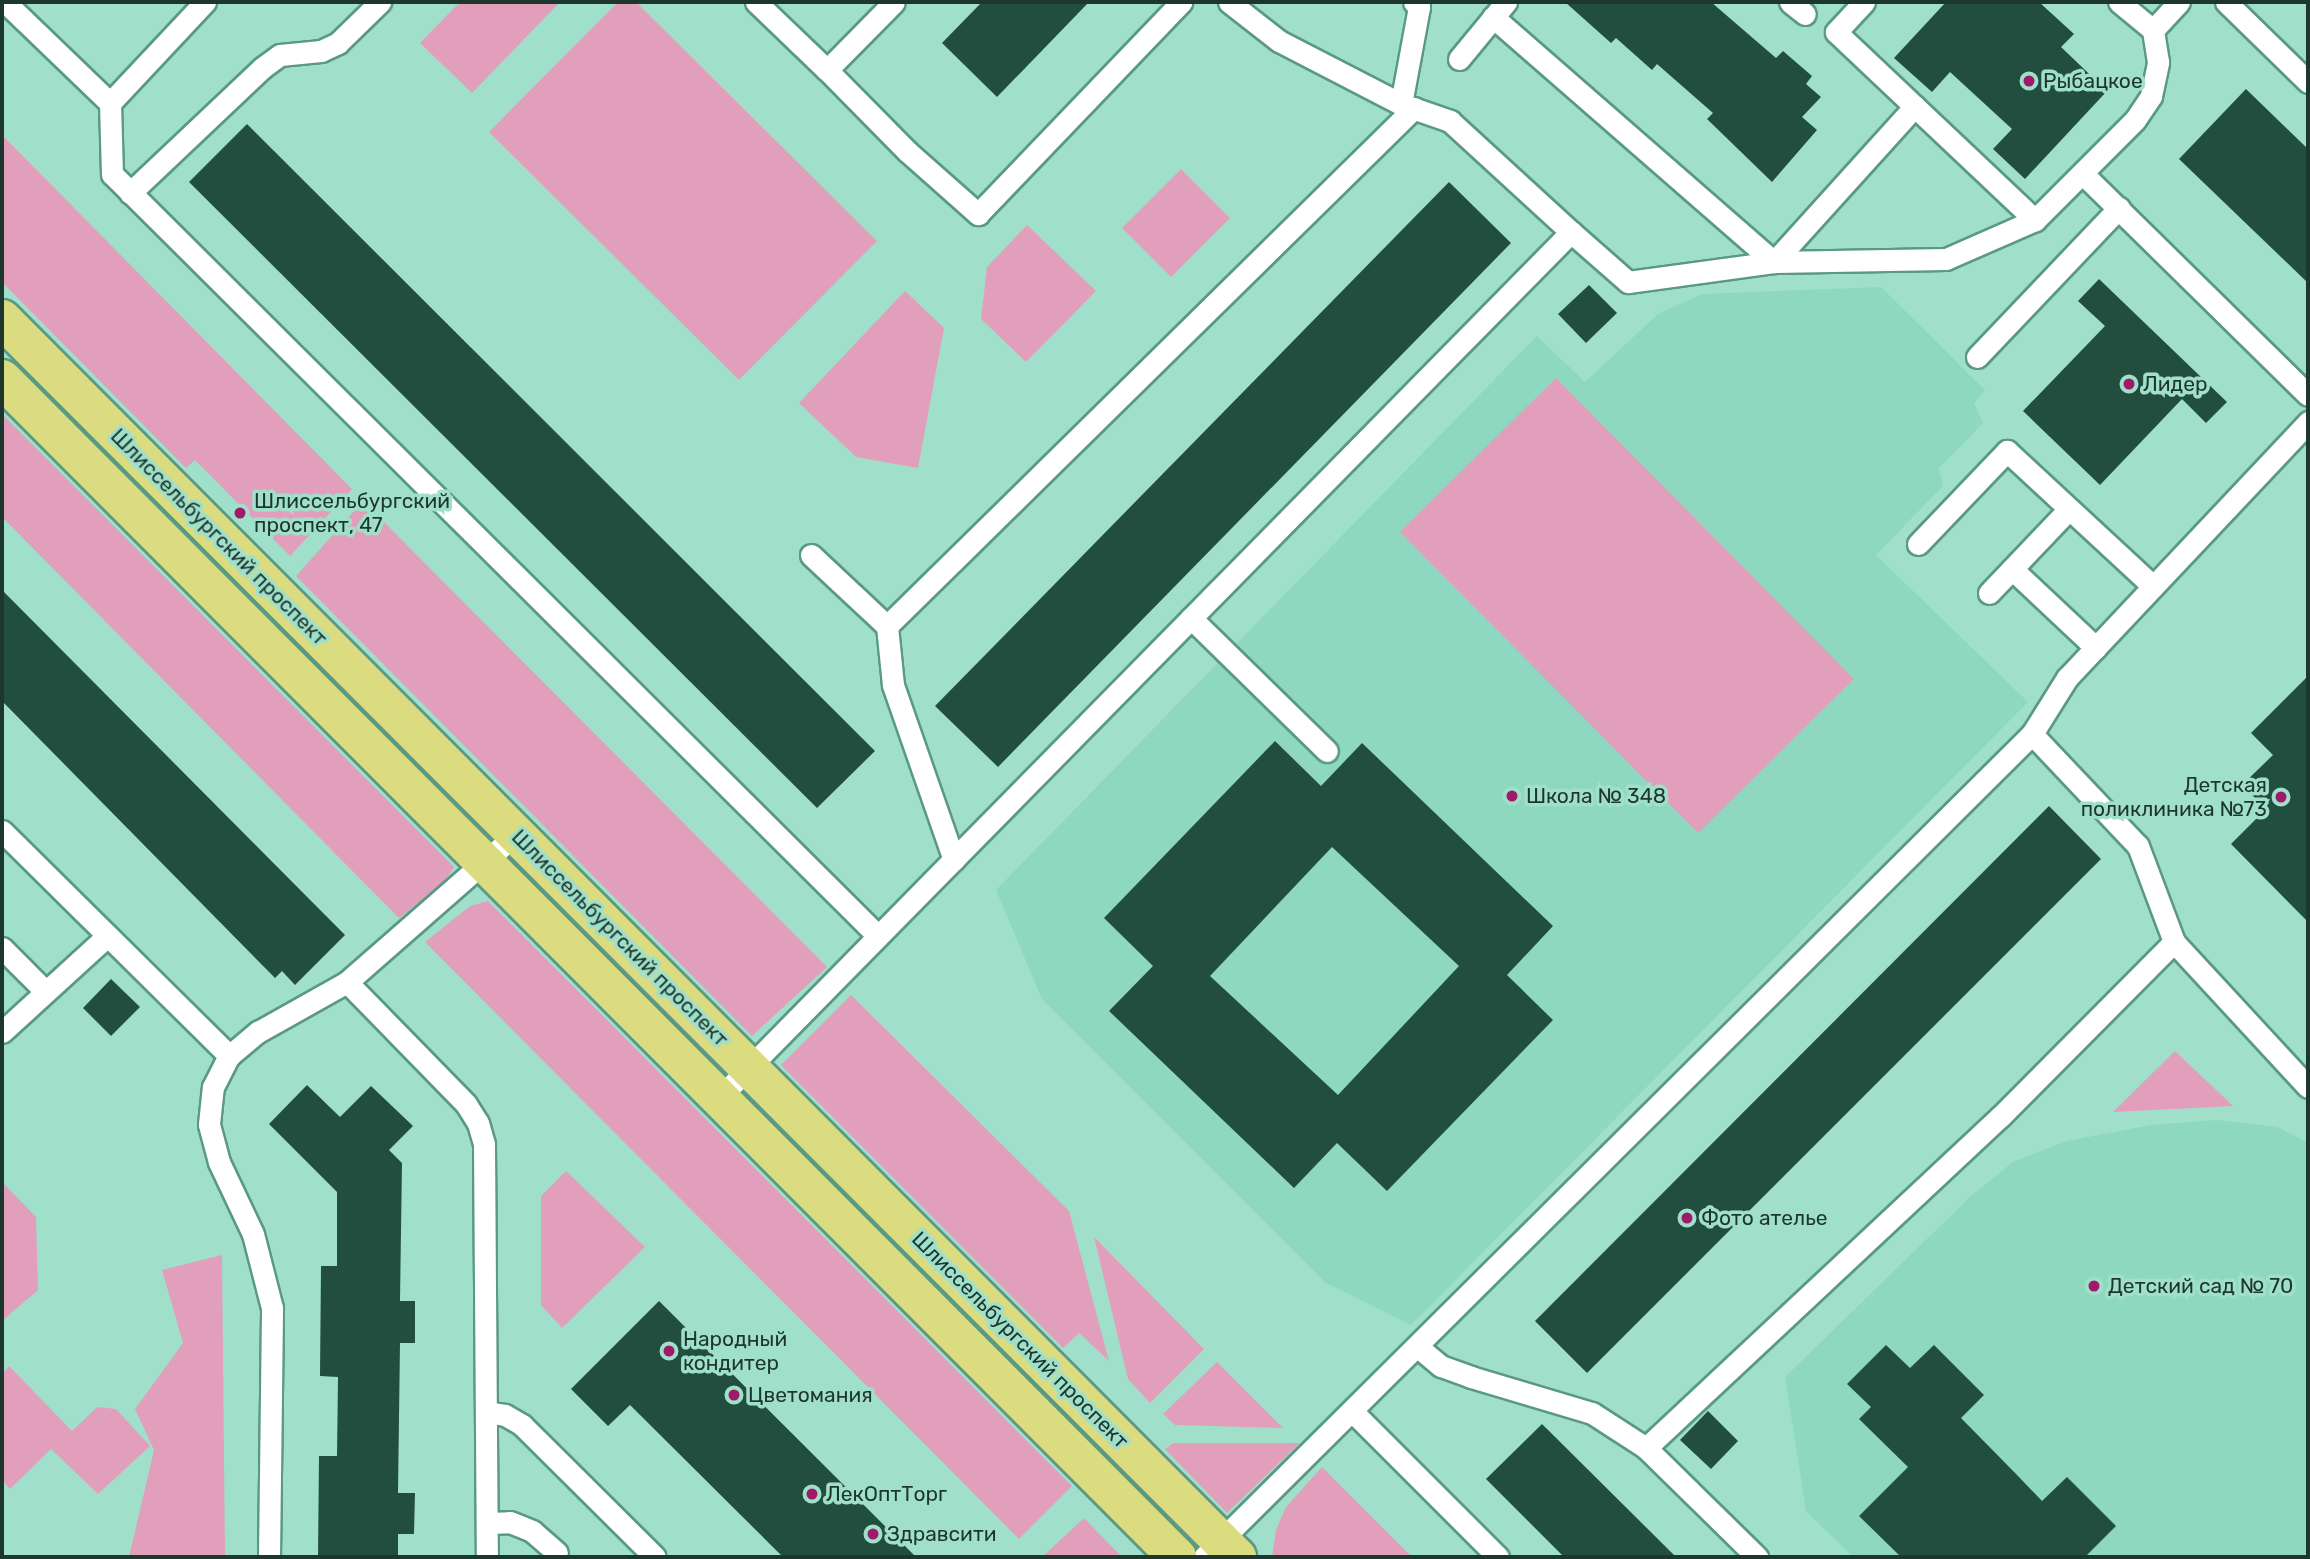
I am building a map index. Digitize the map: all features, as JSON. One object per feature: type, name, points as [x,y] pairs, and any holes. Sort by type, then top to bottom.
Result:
[{"type":"main road","name":"Шлиссельбургский проспект","points":[[2,319],[749,1068],[1221,1552]]},
{"type":"main road","name":"Шлиссельбургский проспект","points":[[2,379],[1177,1557]]},
{"type":"lane","points":[[5,2],[110,103]]},
{"type":"lane","points":[[205,2],[110,103],[111,174],[878,936]]},
{"type":"lane","points":[[131,192],[262,68],[280,55],[321,51],[338,43],[380,2]]},
{"type":"lane","points":[[756,2],[908,152],[978,214],[1181,2]]},
{"type":"lane","points":[[827,70],[894,2]]},
{"type":"lane","points":[[1229,2],[1279,41],[1407,106],[1450,121],[1628,282],[1773,262],[1946,259],[2035,220],[2135,120],[2151,96],[2158,62],[2152,30],[2119,2]]},
{"type":"lane","points":[[887,626],[1407,106],[1419,7],[1414,2]]},
{"type":"lane","points":[[1864,2],[1836,32],[2035,220]]},
{"type":"lane","points":[[2152,30],[2179,2]]},
{"type":"lane","points":[[2226,2],[2308,82]]},
{"type":"lane","points":[[1458,59],[1499,9],[1773,262]]},
{"type":"lane","points":[[1773,262],[1915,106]]},
{"type":"lane","points":[[2083,174],[2308,395]]},
{"type":"lane","points":[[1977,357],[2119,208]]},
{"type":"lane","points":[[719,1098],[1571,232]]},
{"type":"lane","points":[[1221,1552],[1353,1412],[2032,734],[2067,678],[2308,422]]},
{"type":"lane","points":[[1918,544],[2007,452],[2153,586]]},
{"type":"lane","points":[[1989,593],[2069,509]]},
{"type":"lane","points":[[811,555],[887,626],[892,685],[954,860]]},
{"type":"lane","points":[[2012,569],[2096,648]]},
{"type":"lane","points":[[1191,618],[1327,751]]},
{"type":"lane","points":[[2032,734],[2138,846],[2174,942],[2308,1087]]},
{"type":"lane","points":[[2,831],[229,1056]]},
{"type":"lane","points":[[269,1557],[272,1308],[253,1234],[219,1163],[208,1124],[213,1087],[229,1056],[258,1032],[347,982],[485,864],[516,834]]},
{"type":"lane","points":[[2,1032],[107,936]]},
{"type":"lane","points":[[1646,1448],[2000,1116],[2174,942]]},
{"type":"lane","points":[[2,948],[45,991]]},
{"type":"lane","points":[[347,982],[466,1104],[478,1123],[484,1144],[487,1557]]},
{"type":"lane","points":[[1418,1347],[1441,1366],[1592,1413],[1646,1448],[1757,1557]]},
{"type":"lane","points":[[486,1412],[505,1415],[522,1425],[655,1557]]},
{"type":"lane","points":[[1353,1412],[1498,1557]]},
{"type":"lane","points":[[487,1523],[510,1522],[532,1531],[557,1553]]},
{"type":"shaded area","points":[[460,2],[560,2],[472,93],[420,43]]},
{"type":"shaded area","points":[[618,2],[636,2],[877,241],[739,380],[489,132]]},
{"type":"shaded area","points":[[2,135],[352,489],[290,556],[195,460],[186,468],[2,282]]},
{"type":"shaded area","points":[[1181,169],[1230,218],[1171,277],[1122,228]]},
{"type":"shaded area","points":[[1027,225],[1096,291],[1026,362],[981,319],[987,267]]},
{"type":"shaded area","name":"Школа № 348","points":[[1881,287],[1985,390],[1974,403],[1983,423],[1939,468],[1943,486],[1876,555],[2028,702],[1411,1325],[1326,1283],[1042,999],[996,890],[1537,336],[1585,382],[1658,314],[1702,294]]},
{"type":"shaded area","points":[[905,291],[944,328],[918,468],[856,457],[799,403]]},
{"type":"shaded area","points":[[1556,378],[1854,679],[1698,833],[1400,532]]},
{"type":"shaded area","points":[[2,414],[454,867],[444,883],[399,918],[2,517]]},
{"type":"shaded area","points":[[363,501],[827,967],[752,1036],[296,576]]},
{"type":"shaded area","points":[[488,901],[1072,1486],[1019,1539],[425,942],[470,906]]},
{"type":"shaded area","points":[[851,995],[1069,1211],[1109,1361],[1079,1333],[1063,1348],[781,1065]]},
{"type":"shaded area","points":[[2175,1051],[2233,1106],[2113,1112]]},
{"type":"shaded area","name":"Детский сад № 70","points":[[2217,1120],[2278,1127],[2308,1143],[2308,1557],[1853,1557],[1806,1511],[1785,1377],[1972,1195],[2013,1162],[2067,1141],[2151,1125]]},
{"type":"shaded area","points":[[566,1171],[645,1247],[562,1328],[541,1305],[541,1196]]},
{"type":"shaded area","points":[[2,1182],[36,1217],[38,1290],[2,1321]]},
{"type":"shaded area","points":[[1094,1237],[1204,1349],[1150,1403],[1128,1379]]},
{"type":"shaded area","points":[[222,1255],[225,1557],[129,1557],[154,1450],[135,1409],[183,1343],[162,1270]]},
{"type":"shaded area","points":[[1217,1362],[1283,1428],[1175,1425],[1163,1414]]},
{"type":"shaded area","points":[[9,1366],[72,1431],[97,1407],[116,1409],[150,1446],[98,1494],[51,1449],[10,1489],[2,1480],[2,1374]]},
{"type":"shaded area","points":[[1173,1443],[1300,1443],[1227,1513],[1165,1449]]},
{"type":"shaded area","points":[[1322,1467],[1412,1557],[1272,1557],[1276,1530],[1286,1507]]},
{"type":"shaded area","points":[[1084,1518],[1122,1557],[1042,1557]]},
{"type":"building","points":[[982,2],[1089,2],[997,97],[942,43]]},
{"type":"building","points":[[1565,2],[1711,2],[1776,58],[1783,51],[1812,76],[1806,84],[1821,97],[1802,117],[1817,130],[1772,182],[1707,119],[1713,113],[1657,64],[1652,70],[1616,38],[1611,43]]},
{"type":"building","name":"Рыбацкое","points":[[1946,2],[2039,2],[2074,34],[2061,47],[2107,91],[2025,179],[1993,149],[2012,129],[1950,72],[1932,92],[1894,58]]},
{"type":"building","points":[[2246,89],[2308,149],[2308,283],[2179,159]]},
{"type":"building","points":[[247,124],[875,751],[817,808],[189,182]]},
{"type":"building","points":[[1449,182],[1511,243],[998,767],[935,706]]},
{"type":"building","name":"Лидер","points":[[2099,279],[2227,402],[2206,423],[2182,399],[2100,485],[2023,411],[2105,326],[2078,301]]},
{"type":"building","points":[[1589,285],[1617,313],[1586,343],[1558,314]]},
{"type":"building","points":[[2,590],[345,935],[295,985],[282,971],[275,978],[2,701]]},
{"type":"building","name":"Детская поликлиника №73","points":[[2308,676],[2308,922],[2231,844],[2266,809],[2242,785],[2273,755],[2251,733]]},
{"type":"building","points":[[1275,741],[1321,786],[1362,743],[1553,926],[1507,975],[1553,1020],[1387,1191],[1337,1143],[1294,1188],[1109,1011],[1153,966],[1104,918]],"holes":[[[1332,847],[1459,966],[1338,1095],[1210,976]]]},
{"type":"building","points":[[2049,806],[2101,859],[1587,1373],[1535,1321]]},
{"type":"building","points":[[111,979],[140,1007],[111,1036],[83,1008]]},
{"type":"building","points":[[307,1085],[340,1117],[371,1086],[413,1126],[389,1150],[402,1163],[400,1301],[415,1301],[415,1343],[400,1343],[398,1493],[415,1493],[414,1534],[398,1534],[398,1557],[318,1557],[319,1456],[337,1456],[338,1377],[320,1376],[321,1266],[337,1266],[337,1192],[269,1124]]},
{"type":"building","points":[[659,1301],[916,1557],[783,1557],[630,1405],[608,1426],[571,1389]]},
{"type":"building","points":[[1886,1345],[1910,1368],[1934,1345],[1984,1395],[1961,1418],[2042,1501],[2067,1477],[2116,1526],[2085,1557],[1901,1557],[1859,1516],[1908,1467],[1859,1419],[1871,1407],[1847,1384]]},
{"type":"building","points":[[1708,1411],[1738,1441],[1711,1469],[1680,1440]]},
{"type":"building","points":[[1542,1424],[1676,1557],[1564,1557],[1486,1479]]},
{"type":"place","name":"Рыбацкое","points":[[2029,81]]},
{"type":"place","name":"Лидер","points":[[2129,384]]},
{"type":"place","name":"Шлиссельбургский проспект, 47","points":[[240,513]]},
{"type":"place","name":"Школа № 348","points":[[1512,796]]},
{"type":"place","name":"Детская поликлиника №73","points":[[2281,797]]},
{"type":"place","name":"Фото ателье","points":[[1687,1218]]},
{"type":"place","name":"Детский сад № 70","points":[[2094,1286]]},
{"type":"place","name":"Народный кондитер","points":[[669,1351]]},
{"type":"place","name":"Цветомания","points":[[734,1395]]},
{"type":"place","name":"ЛекОптТорг","points":[[812,1494]]},
{"type":"place","name":"Здравсити","points":[[873,1534]]}]
